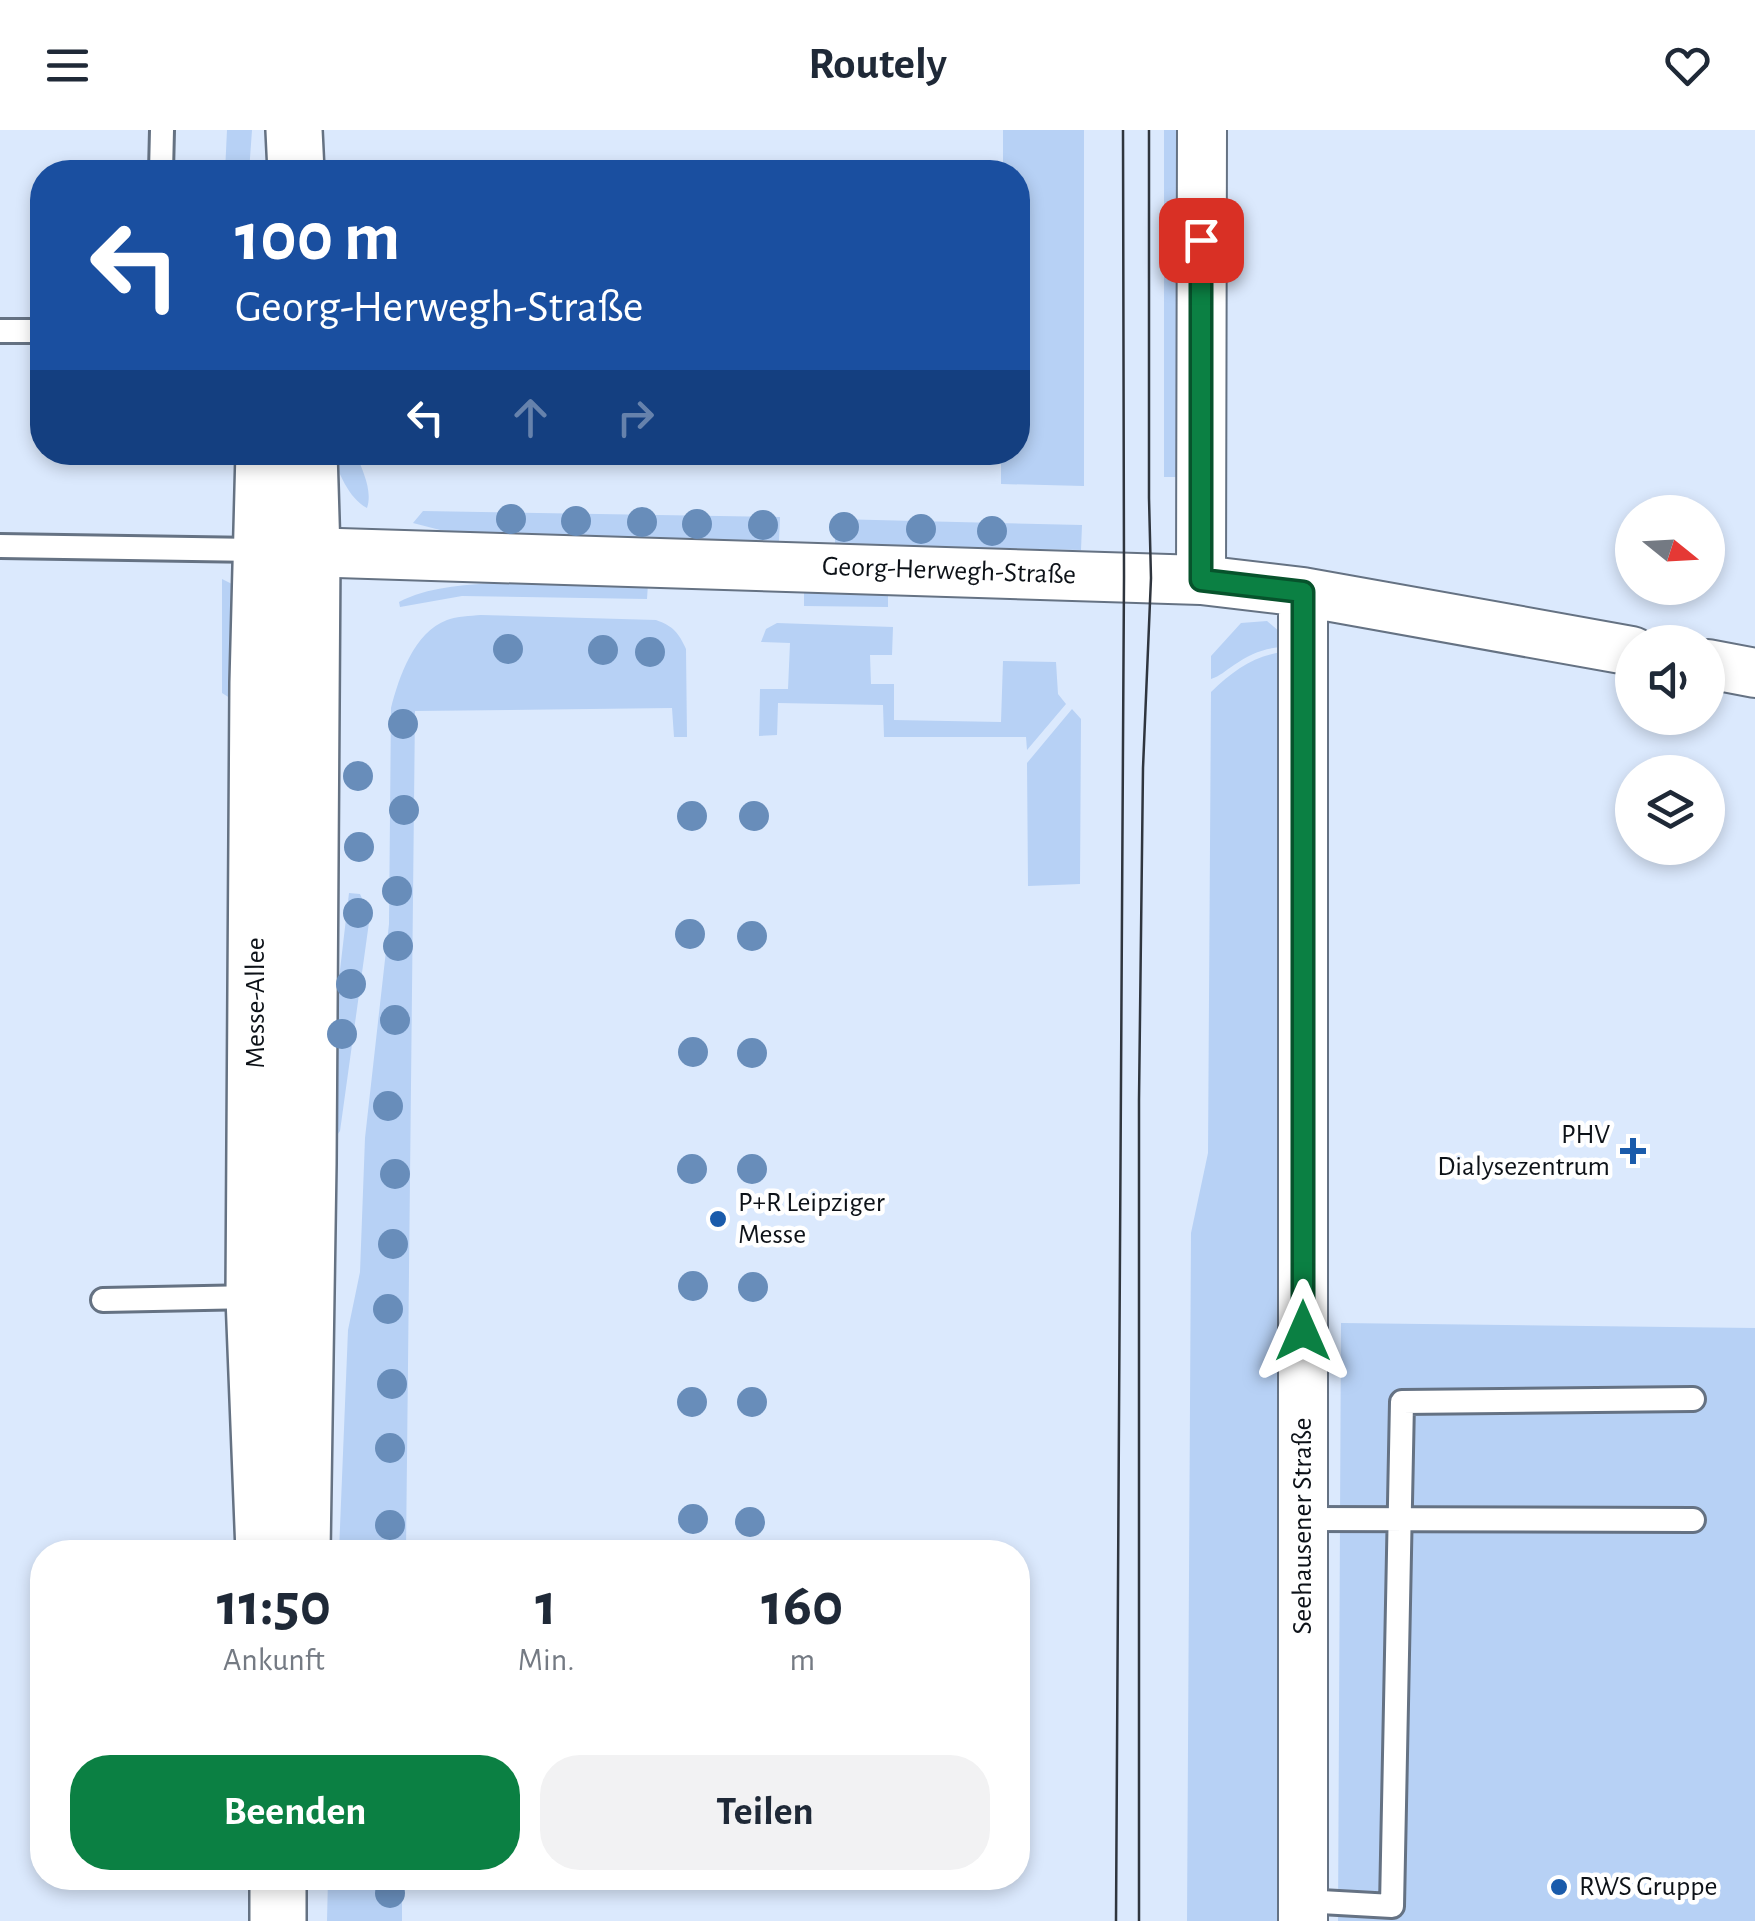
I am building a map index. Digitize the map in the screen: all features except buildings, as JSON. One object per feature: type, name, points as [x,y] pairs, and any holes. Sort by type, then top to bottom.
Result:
[{"type":"main road","points":[[274,160],[275,130]]},
{"type":"main road","points":[[294,130],[295,160]]},
{"type":"main road","name":"Messe-Allee","points":[[267,465],[286,551]]},
{"type":"main road","name":"Messe-Allee","points":[[265,1540],[280,1296],[286,551],[306,465]]},
{"type":"main road","name":"Messe-Allee","points":[[280,1296],[301,1540]]},
{"type":"street","points":[[1201,580],[1202,130]]},
{"type":"street","name":"Georg-Herwegh-Straße","points":[[286,551],[1201,580],[1303,592],[1615,648]]},
{"type":"street","name":"Seehausener Straße","points":[[1303,592],[1303,1911]]},
{"type":"street","points":[[1725,667],[1755,672]]},
{"type":"lane","points":[[162,130],[162,160]]},
{"type":"lane","points":[[0,331],[30,331]]},
{"type":"lane","points":[[0,546],[286,551]]},
{"type":"lane","points":[[103,1300],[280,1296]]},
{"type":"lane","points":[[1303,1911],[1392,1914],[1402,1402],[1693,1399]]},
{"type":"lane","points":[[1303,1519],[1693,1520]]},
{"type":"shaded area","points":[[227,130],[252,130],[250,160],[226,160]]},
{"type":"shaded area","points":[[1003,130],[1084,130],[1084,486],[1001,484],[1001,465],[1030,465],[1030,160],[1003,160]]},
{"type":"shaded area","points":[[1164,130],[1184,130],[1184,477],[1164,477]]},
{"type":"shaded area","points":[[336,465],[360,465],[368,487],[367,508],[349,491]]},
{"type":"shaded area","points":[[423,511],[780,517],[779,541],[471,534],[413,523]]},
{"type":"shaded area","points":[[835,519],[1082,525],[1081,550],[835,544]]},
{"type":"shaded area","points":[[222,579],[244,590],[233,700],[222,693]]},
{"type":"shaded area","points":[[495,583],[648,584],[647,599],[462,596],[400,607],[399,602],[433,590]]},
{"type":"shaded area","points":[[804,591],[888,592],[888,607],[804,606]]},
{"type":"shaded area","points":[[459,617],[656,620],[667,625],[678,634],[686,649],[687,737],[674,737],[672,708],[415,711],[406,1540],[339,1540],[348,1330],[360,1272],[365,1138],[389,924],[391,708],[404,670],[425,634]]},
{"type":"shaded area","points":[[1267,621],[1280,632],[1283,647],[1252,655],[1211,679],[1211,656],[1241,623]]},
{"type":"shaded area","points":[[777,623],[893,627],[892,655],[870,655],[871,684],[894,684],[894,720],[1001,722],[1003,661],[1056,662],[1058,694],[1066,704],[1027,750],[1026,737],[884,737],[883,705],[778,703],[777,735],[759,736],[760,689],[788,689],[790,643],[761,642],[766,629]]},
{"type":"shaded area","points":[[1283,652],[1285,1921],[1187,1921],[1191,1233],[1208,1153],[1211,692],[1244,666]]},
{"type":"shaded area","points":[[1072,709],[1081,719],[1080,884],[1028,886],[1027,763]]},
{"type":"shaded area","points":[[349,893],[360,894],[371,908],[340,1131],[335,1138],[333,1030]]},
{"type":"shaded area","points":[[1341,1323],[1755,1328],[1755,1921],[1338,1921]]},
{"type":"shaded area","points":[[328,1890],[402,1890],[402,1921],[327,1921]]},
{"type":"tram line","points":[[1116,1921],[1123,130]]},
{"type":"tram line","points":[[1139,1921],[1139,1100],[1143,768],[1151,578],[1149,130]]},
{"type":"place","name":"PHV Dialysezentrum","points":[[1633,1151]]},
{"type":"place","name":"P+R Leipziger Messe","points":[[718,1219]]},
{"type":"place","name":"RWS Gruppe","points":[[1559,1887]]},
{"type":"route","points":[[1201,240],[1201,580],[1303,592],[1303,1331]]}]
